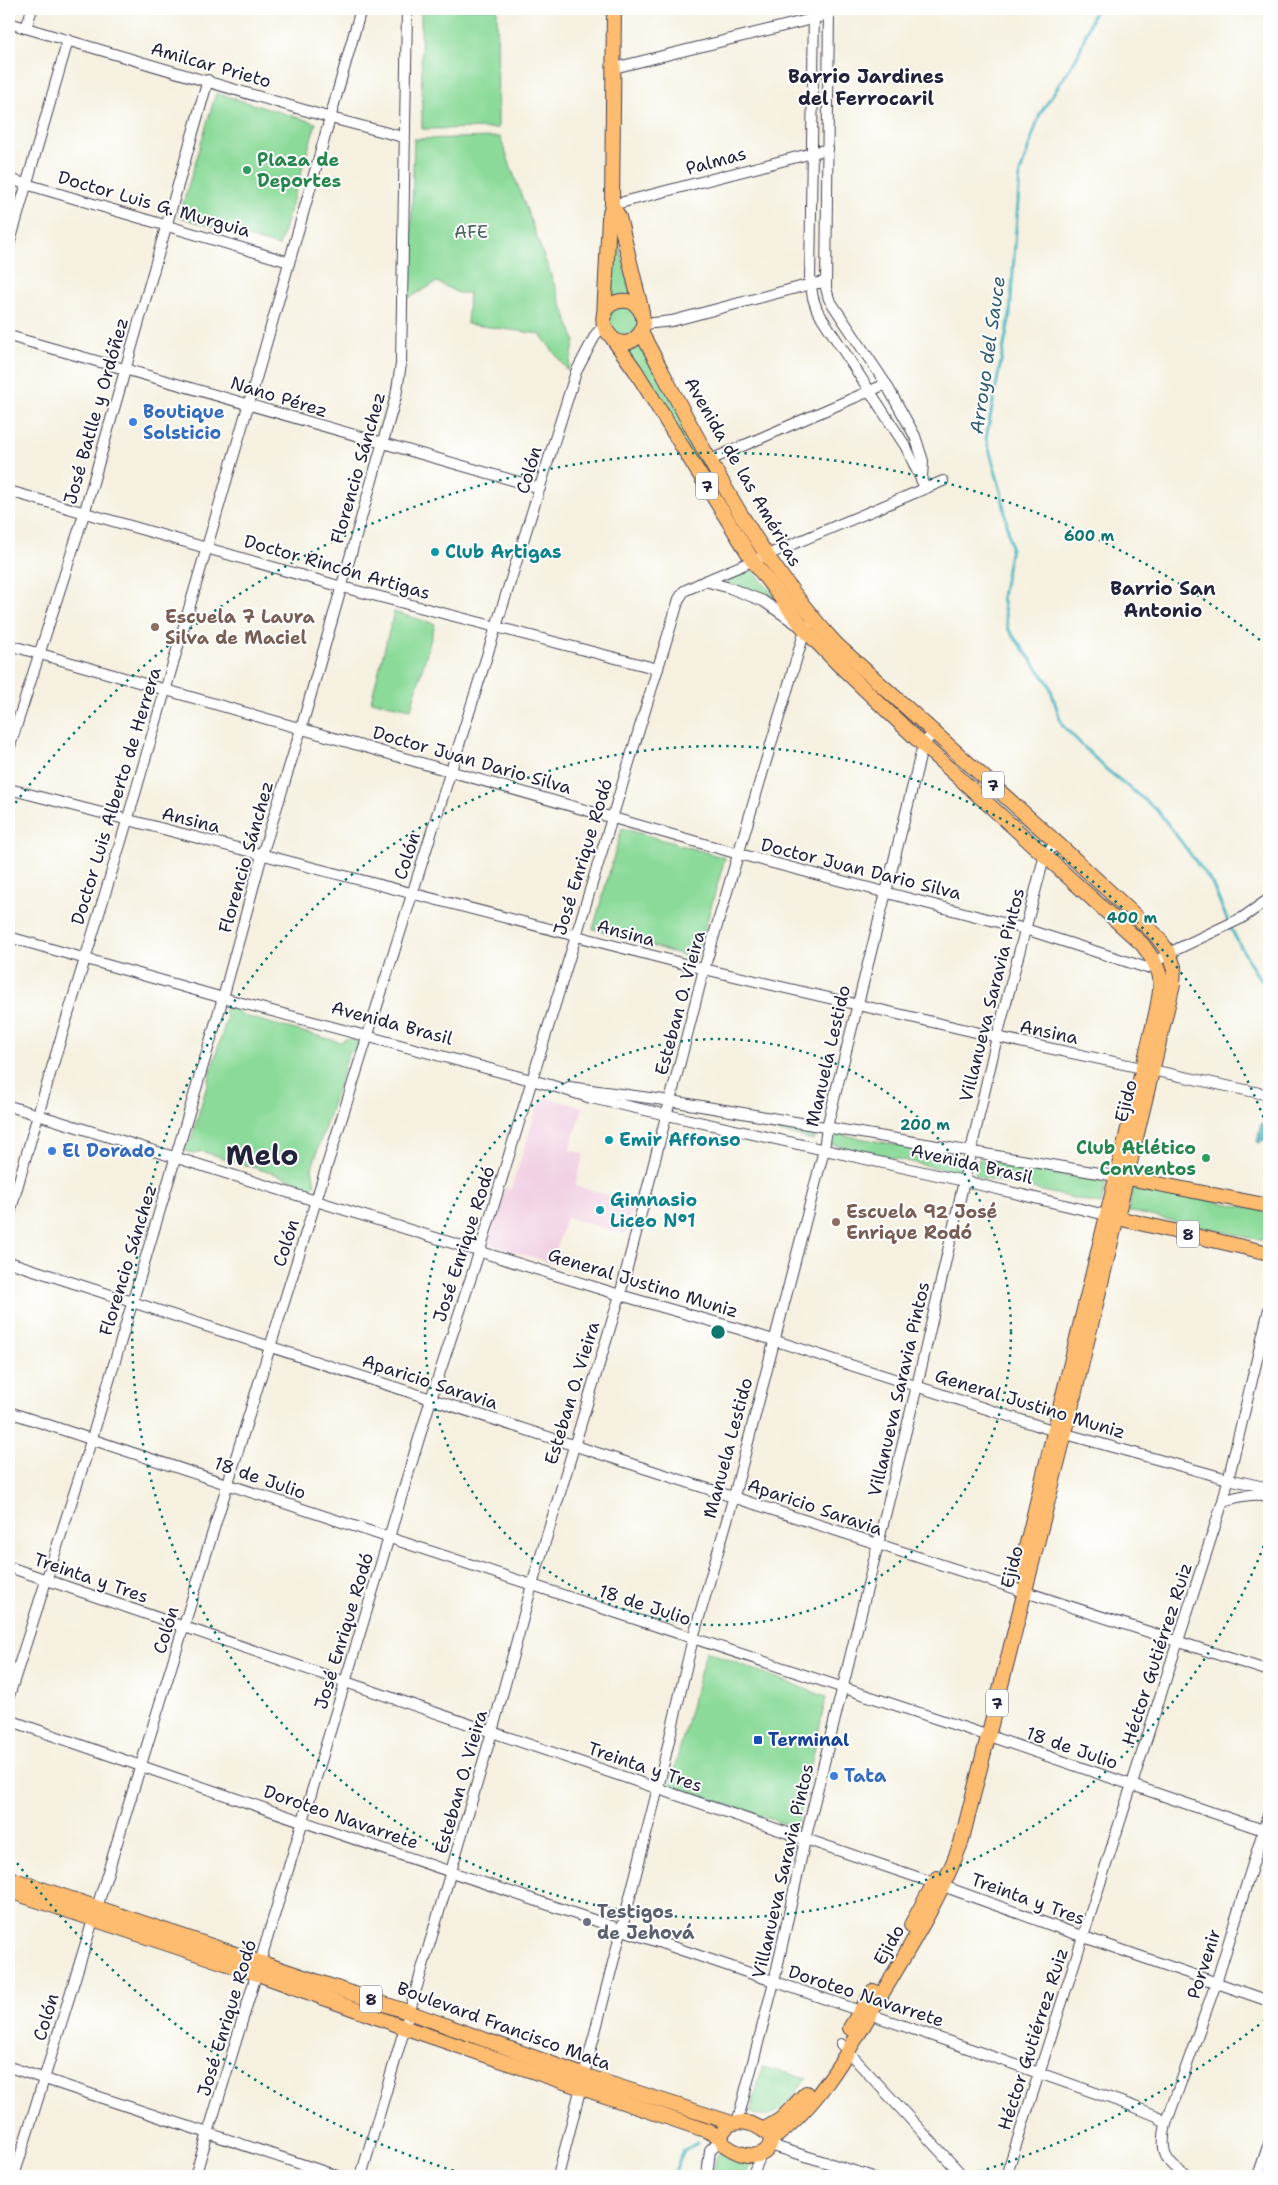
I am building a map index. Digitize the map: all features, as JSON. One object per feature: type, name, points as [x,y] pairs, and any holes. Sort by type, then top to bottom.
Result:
[{"type":"main road","name":"Avenida de las Américas","points":[[614,9],[612,205],[609,218],[604,322],[613,339],[636,370],[753,561],[810,625],[837,644],[1057,842],[1155,934],[1169,953]]},
{"type":"main road","name":"Avenida de las Américas","points":[[612,205],[619,217],[643,322],[710,460],[765,554],[836,662],[1142,944],[1155,962]]},
{"type":"main road","points":[[604,322],[610,306],[619,301],[633,303],[643,322],[636,338],[620,342],[613,339]]},
{"type":"main road","name":"Ejido","points":[[766,2142],[781,2119],[803,2097],[844,2047],[939,1884],[984,1735],[1060,1432],[1147,1070],[1173,984],[1174,967],[1169,953]]},
{"type":"main road","name":"Ejido","points":[[1147,1070],[1162,984],[1155,962]]},
{"type":"main road","name":"Avenida Brasil","points":[[1121,1176],[1269,1206]]},
{"type":"main road","name":"Avenida Brasil","points":[[1111,1217],[1269,1254]]},
{"type":"main road","name":"Boulevard Francisco Mata","points":[[9,1878],[94,1914]]},
{"type":"main road","name":"Boulevard Francisco Mata","points":[[9,1891],[94,1914],[260,1968],[411,2012],[582,2081],[705,2130],[721,2139],[732,2149],[751,2155],[766,2142],[735,2123],[582,2081],[406,2028],[260,1968]]},
{"type":"main road","points":[[721,2139],[724,2128],[735,2123]]},
{"type":"street","points":[[26,28],[32,9]]},
{"type":"street","name":"Doctor Luis Alberto de Herrera","points":[[9,1217],[36,1114],[127,821],[249,405],[361,9]]},
{"type":"street","name":"Florencio Sánchez","points":[[9,1696],[48,1580],[176,1158],[396,396],[401,364],[403,137],[407,9]]},
{"type":"street","points":[[614,68],[814,14],[829,12],[826,282],[829,299],[886,384],[920,450],[923,461],[924,484]]},
{"type":"street","points":[[814,14],[811,152],[811,284],[813,298],[817,310],[906,447],[924,484]]},
{"type":"street","name":"Amilcar Prieto","points":[[9,23],[208,80],[331,118],[403,137]]},
{"type":"street","points":[[9,244],[68,40]]},
{"type":"street","name":"José Batlle y Ordóñez","points":[[9,750],[84,514],[208,80]]},
{"type":"street","name":"Palmas","points":[[612,205],[828,149]]},
{"type":"street","name":"Doctor Luis G. Murguia","points":[[9,178],[289,262]]},
{"type":"street","points":[[643,322],[672,321],[811,284],[826,282]]},
{"type":"street","name":"Colón","points":[[14,2176],[270,1347],[576,372],[604,322]]},
{"type":"street","name":"Nano Pérez","points":[[9,336],[540,488]]},
{"type":"street","points":[[710,460],[886,384]]},
{"type":"street","name":"José Enrique Rodó","points":[[195,2176],[260,1968],[302,1821],[431,1400],[480,1250],[679,599],[684,591],[765,554],[924,484],[943,481]]},
{"type":"street","name":"Doctor Rincón Artigas","points":[[9,491],[342,587],[658,669]]},
{"type":"street","points":[[705,581],[730,588],[763,601],[810,625]]},
{"type":"street","name":"Esteban O. Vieira","points":[[361,2176],[452,1872],[573,1444],[620,1295],[704,970],[810,625]]},
{"type":"street","name":"Doctor Juan Dario Silva","points":[[9,645],[739,854],[1025,929],[1147,968],[1155,962]]},
{"type":"street","name":"Manuela Lestido","points":[[558,2176],[658,1788],[693,1638],[734,1496],[824,1150],[827,1127],[856,1006],[923,744],[934,732]]},
{"type":"street","name":"Ansina","points":[[9,789],[704,970],[856,1006],[1147,1070]]},
{"type":"street","points":[[1045,854],[1057,842]]},
{"type":"street","name":"Villanueva Saravia Pintos","points":[[735,2123],[774,1982],[805,1840],[917,1386],[997,1037],[1045,854]]},
{"type":"street","points":[[1155,962],[1196,939],[1242,918],[1269,899]]},
{"type":"street","name":"Avenida Brasil","points":[[9,937],[84,960],[532,1080],[591,1098],[964,1181],[1111,1217]]},
{"type":"street","points":[[1147,1070],[1269,1095]]},
{"type":"street","name":"Avenida Brasil","points":[[550,1085],[671,1101],[1121,1176]]},
{"type":"street","name":"General Justino Muniz","points":[[9,1106],[480,1250],[620,1295],[774,1340],[1060,1432],[1228,1479],[1269,1488]]},
{"type":"street","name":"Aparicio Saravia","points":[[9,1262],[431,1400],[734,1496],[878,1546],[1269,1671]]},
{"type":"street","name":"Héctor Gutiérrez Ruiz","points":[[1006,2176],[1223,1501],[1269,1309]]},
{"type":"street","name":"18 de Julio","points":[[9,1412],[693,1638],[1266,1831]]},
{"type":"street","points":[[1223,1501],[1240,1496],[1259,1494],[1269,1496]]},
{"type":"street","name":"Treinta y Tres","points":[[9,1567],[805,1840],[939,1884],[1269,2001]]},
{"type":"street","name":"Doroteo Navarrete","points":[[9,1720],[621,1928],[774,1982],[866,2011],[1135,2107],[1157,2116],[1166,2124]]},
{"type":"street","name":"Porvenir","points":[[1166,2124],[1216,1983],[1266,1831],[1269,1812]]},
{"type":"street","points":[[844,2047],[963,2176]]},
{"type":"street","points":[[9,2067],[337,2176]]},
{"type":"street","points":[[1166,2124],[1161,2142],[1165,2156],[1173,2166],[1189,2176]]},
{"type":"street","points":[[707,2176],[710,2150],[721,2139]]},
{"type":"street","points":[[752,2176],[766,2142],[870,2176]]},
{"type":"street","points":[[1258,2176],[1269,2143]]},
{"type":"shaded area","points":[[541,1097],[583,1107],[569,1150],[584,1154],[575,1186],[634,1202],[625,1234],[566,1217],[552,1263],[488,1244],[505,1187],[511,1189]]},
{"type":"green space","points":[[421,9],[497,9],[498,128],[422,129]]},
{"type":"green space","name":"Plaza de Deportes","points":[[216,93],[316,123],[279,246],[179,217]]},
{"type":"green space","name":"AFE","points":[[500,137],[575,341],[568,371],[540,334],[467,324],[469,293],[458,293],[437,282],[409,298],[414,139]]},
{"type":"green space","points":[[614,219],[631,298],[610,303]]},
{"type":"green space","points":[[623,306],[635,310],[639,328],[624,338],[618,337],[608,326],[612,311]]},
{"type":"green space","points":[[644,343],[762,553],[756,556],[624,350],[635,349]]},
{"type":"green space","points":[[753,570],[788,613],[725,581]]},
{"type":"green space","points":[[394,612],[435,624],[411,709],[371,701]]},
{"type":"green space","points":[[622,828],[725,858],[696,959],[593,929]]},
{"type":"green space","points":[[227,1006],[236,1007],[240,1015],[340,1042],[346,1039],[358,1042],[355,1050],[349,1052],[312,1168],[315,1185],[310,1190],[301,1188],[297,1181],[201,1151],[193,1154],[185,1151],[185,1145],[191,1140],[227,1017],[224,1013]]},
{"type":"green space","points":[[682,1106],[817,1130],[814,1140],[681,1110]]},
{"type":"green space","points":[[832,1133],[964,1157],[961,1173],[830,1144]]},
{"type":"green space","points":[[979,1159],[1106,1182],[1101,1204],[975,1176]]},
{"type":"green space","points":[[1133,1187],[1269,1211],[1269,1242],[1128,1211]]},
{"type":"green space","points":[[706,1651],[826,1697],[797,1828],[670,1785]]},
{"type":"green space","points":[[762,2067],[807,2078],[783,2107],[776,2113],[768,2116],[760,2116],[751,2112]]},
{"type":"green space","points":[[719,2152],[751,2164],[745,2176],[713,2176]]},
{"type":"water","points":[[1269,1123],[1267,1141],[1257,1142],[1261,1124]]},
{"type":"waterway","name":"Arroyo del Sauce","points":[[1095,9],[1078,55],[1040,114],[1020,173],[1010,315],[986,438],[1001,491],[1011,547],[1002,597],[1008,629],[1049,684],[1062,725],[1106,769],[1158,811],[1212,883],[1231,929],[1255,972],[1269,987]]},
{"type":"waterway","points":[[673,2176],[684,2150],[698,2143]]},
{"type":"place","name":"Plaza de Deportes","points":[[247,170]]},
{"type":"place","name":"Boutique Solsticio","points":[[133,422]]},
{"type":"place","name":"Club Artigas","points":[[435,552]]},
{"type":"place","name":"Escuela 7 Laura Silva de Maciel","points":[[155,627]]},
{"type":"place","name":"Emir Affonso","points":[[609,1140]]},
{"type":"place","name":"El Dorado","points":[[52,1151]]},
{"type":"place","name":"Club Atlético Conventos","points":[[1206,1158]]},
{"type":"place","name":"Gimnasio Liceo Nº1","points":[[600,1210]]},
{"type":"place","name":"Escuela 92 José Enrique Rodó","points":[[836,1222]]},
{"type":"place","name":"Terminal","points":[[758,1740]]},
{"type":"place","name":"Tata","points":[[834,1776]]},
{"type":"place","name":"Testigos de Jehová","points":[[587,1922]]},
{"type":"district","name":"Barrio Jardines del Ferrocaril","points":[[866,87]]},
{"type":"district","name":"Barrio San Antonio","points":[[1163,599]]},
{"type":"district","name":"Melo","points":[[262,1155]]}]
